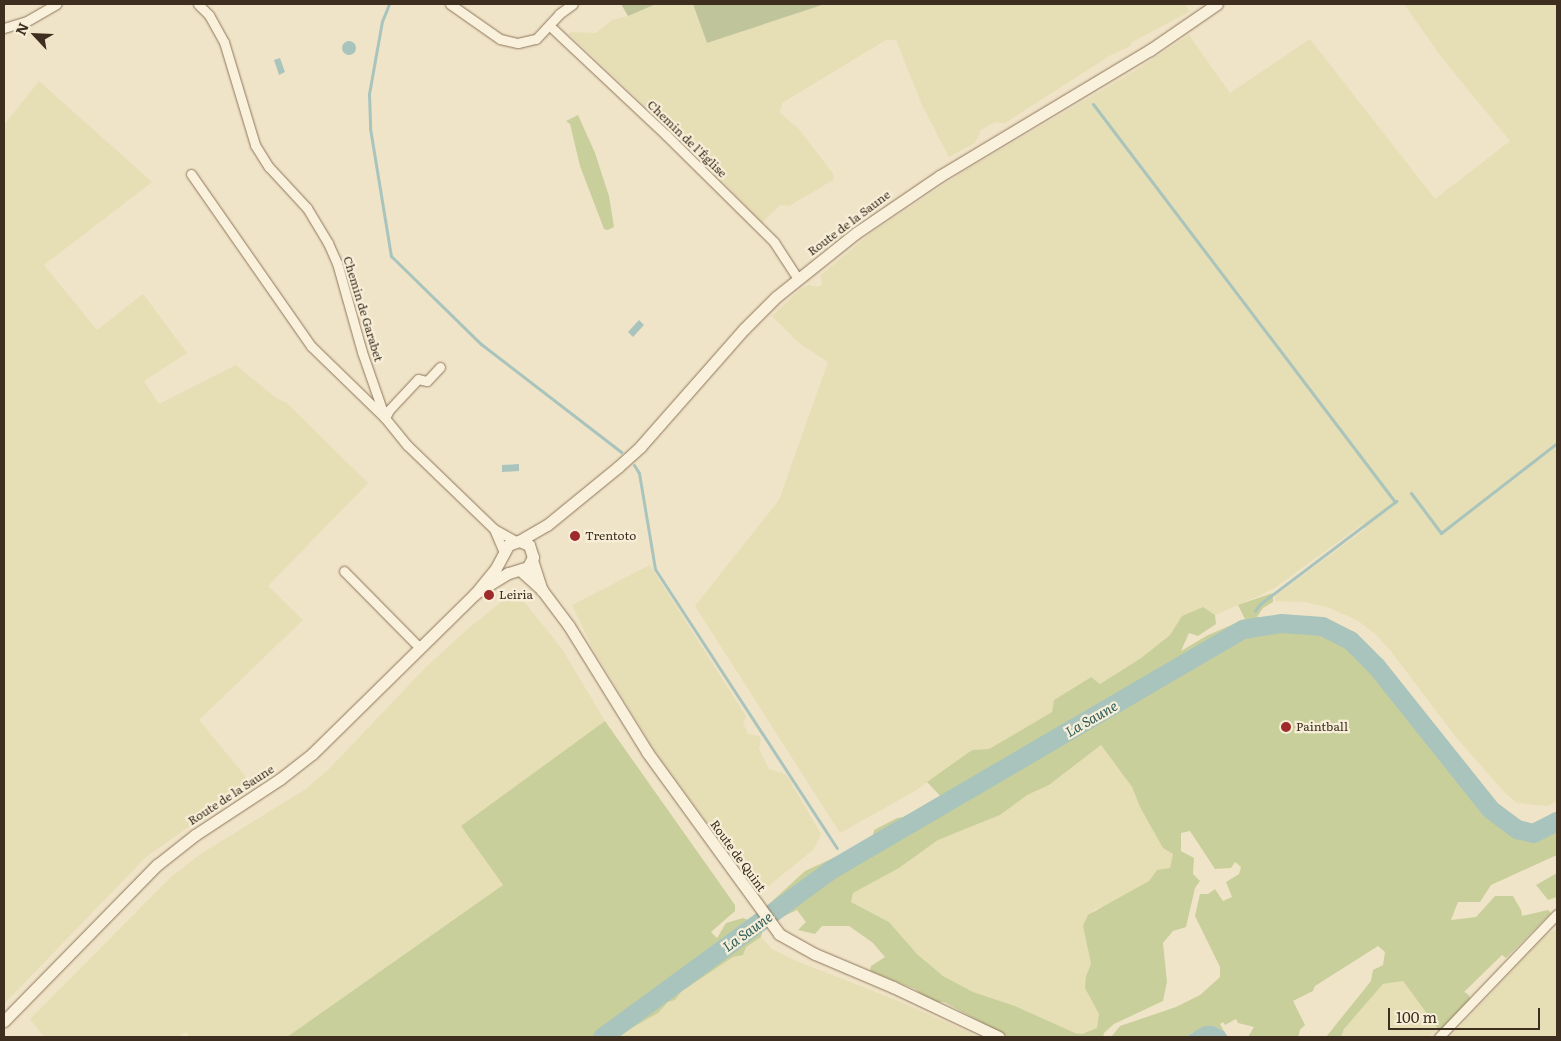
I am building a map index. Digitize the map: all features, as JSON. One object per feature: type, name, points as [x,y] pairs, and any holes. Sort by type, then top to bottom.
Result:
[{"type":"street","points":[[4,28],[27,21],[56,4]]},
{"type":"street","name":"Chemin de Garabet","points":[[198,4],[209,15],[224,42],[255,145],[261,155],[306,208],[331,250],[385,418]]},
{"type":"street","points":[[450,4],[485,29],[509,42],[529,42],[536,39],[550,26],[559,14],[573,4]]},
{"type":"street","name":"Route de la Saune","points":[[518,541],[547,525],[640,447],[744,329],[798,278],[911,195],[1150,50],[1217,4]]},
{"type":"street","name":"Chemin de l'Église","points":[[550,26],[666,134],[774,242],[798,278]]},
{"type":"street","name":"Chemin de Garabet","points":[[191,174],[311,346],[385,418],[407,445],[494,529],[518,541]]},
{"type":"street","points":[[385,418],[389,410],[418,379],[427,381],[440,367]]},
{"type":"street","name":"Route de la Saune","points":[[533,557],[547,525]]},
{"type":"street","name":"Chemin de Garabet","points":[[494,529],[504,553]]},
{"type":"street","points":[[518,541],[529,545],[533,557],[528,567],[518,570],[508,567],[504,553],[508,545],[518,541]]},
{"type":"street","name":"Route de la Saune","points":[[4,1021],[157,865],[195,835],[305,761],[475,594],[496,568],[504,553]]},
{"type":"street","name":"Route de Quint","points":[[533,557],[542,590]]},
{"type":"street","name":"Route de la Saune","points":[[475,594],[503,576],[518,570]]},
{"type":"street","name":"Route de Quint","points":[[518,570],[542,590],[577,637],[647,752],[774,928],[793,943],[815,954],[893,987],[999,1037]]},
{"type":"street","points":[[344,571],[419,647]]},
{"type":"street","points":[[1439,1037],[1557,914]]},
{"type":"shaded area","points":[[656,4],[693,4],[707,43],[825,4],[1186,4],[1189,12],[1132,42],[1131,46],[1111,55],[1005,123],[995,122],[981,130],[975,143],[949,157],[922,105],[896,40],[886,40],[782,103],[780,113],[798,128],[834,175],[833,180],[789,206],[780,205],[762,223],[707,164],[569,34],[571,32],[596,33],[612,20],[628,16]]},
{"type":"shaded area","points":[[1404,4],[1557,4],[1557,801],[1548,806],[1517,803],[1505,793],[1455,736],[1390,650],[1374,633],[1357,620],[1327,607],[1304,602],[1275,601],[1275,596],[1365,529],[1364,523],[1273,589],[1215,615],[1203,607],[1182,616],[1170,635],[1141,658],[1100,684],[1090,677],[1054,700],[1052,712],[989,749],[972,750],[915,791],[840,833],[695,606],[779,500],[828,362],[799,343],[772,316],[801,289],[809,285],[817,287],[822,285],[821,275],[871,233],[966,170],[1133,72],[1189,35],[1230,93],[1310,39],[1435,199],[1510,141],[1442,58]]},
{"type":"shaded area","points":[[39,81],[152,182],[44,265],[97,330],[143,294],[187,353],[144,381],[159,404],[236,365],[276,398],[287,403],[368,483],[268,586],[303,620],[199,720],[251,783],[146,857],[4,1004],[4,125]]},
{"type":"shaded area","points":[[650,565],[746,716],[743,723],[748,734],[759,736],[761,739],[759,749],[769,769],[785,774],[789,779],[821,834],[814,849],[760,893],[660,759],[593,649],[572,605]]},
{"type":"shaded area","points":[[513,593],[518,595],[526,604],[562,649],[605,721],[462,826],[503,885],[287,1037],[190,1037],[186,1032],[178,1037],[44,1037],[30,1019],[171,877],[199,855],[306,789],[330,768],[425,668],[470,627]]},
{"type":"shaded area","points":[[1101,745],[1132,787],[1140,807],[1173,854],[1170,868],[1157,871],[1149,881],[1106,907],[1095,909],[1083,926],[1091,964],[1086,976],[1099,1014],[1097,1028],[1082,1034],[1075,1033],[1015,1006],[973,992],[943,976],[917,954],[889,922],[851,902],[853,893],[899,868],[938,840],[1000,815],[1027,794],[1049,785]]},
{"type":"shaded area","points":[[1557,928],[1557,1037],[1450,1037],[1542,939]]},
{"type":"shaded area","points":[[761,937],[772,949],[794,960],[894,999],[979,1037],[616,1037],[658,1013],[668,1002],[675,1000],[681,992],[733,957],[743,955],[746,947]]},
{"type":"shaded area","points":[[1403,981],[1438,1027],[1429,1037],[1341,1037],[1344,1029],[1383,984]]},
{"type":"green space","points":[[621,4],[656,4],[628,16]]},
{"type":"green space","points":[[693,4],[825,4],[707,43]]},
{"type":"green space","points":[[578,115],[595,153],[609,196],[614,227],[608,230],[604,229],[580,166],[570,124],[566,121]]},
{"type":"green space","points":[[1273,593],[1273,602],[1263,608],[1257,617],[1301,616],[1339,627],[1360,641],[1450,754],[1500,810],[1525,827],[1543,825],[1557,816],[1557,855],[1491,885],[1480,902],[1458,902],[1451,920],[1476,917],[1495,896],[1513,896],[1521,910],[1522,916],[1548,910],[1551,913],[1506,958],[1502,955],[1464,992],[1468,994],[1472,1002],[1461,1020],[1453,1021],[1442,1034],[1403,981],[1383,984],[1344,1029],[1341,1037],[1326,1037],[1371,981],[1373,970],[1383,965],[1385,952],[1378,946],[1315,986],[1313,991],[1293,1001],[1305,1025],[1300,1030],[1298,1037],[1248,1037],[1254,1027],[1238,1023],[1236,1019],[1225,1025],[1223,1022],[1220,1024],[1224,1031],[1214,1026],[1193,1032],[1185,1037],[1111,1037],[1120,1026],[1176,1007],[1200,995],[1220,977],[1220,967],[1195,916],[1200,894],[1208,894],[1215,889],[1223,901],[1232,897],[1226,882],[1239,874],[1241,867],[1235,862],[1231,868],[1215,869],[1190,831],[1181,833],[1181,851],[1194,858],[1193,874],[1200,881],[1195,888],[1186,927],[1173,931],[1163,943],[1167,982],[1163,1001],[1114,1024],[1104,1033],[1103,1037],[1009,1037],[944,1002],[930,1002],[915,989],[870,971],[871,966],[885,957],[873,943],[849,926],[822,926],[815,934],[798,930],[806,922],[797,910],[776,920],[769,904],[805,871],[872,840],[874,830],[897,818],[920,814],[943,799],[927,782],[972,750],[989,749],[1052,712],[1054,700],[1091,677],[1100,684],[1141,658],[1170,635],[1182,616],[1203,607],[1215,615],[1216,624],[1198,636],[1189,633],[1181,651],[1208,635],[1245,619],[1238,605]],"holes":[[[1101,745],[1132,787],[1140,807],[1163,848],[1173,854],[1170,868],[1157,870],[1149,881],[1088,915],[1083,926],[1091,964],[1086,976],[1085,988],[1099,1014],[1097,1028],[1082,1034],[1075,1033],[1015,1006],[973,992],[943,976],[917,954],[889,922],[851,902],[853,893],[899,868],[938,840],[1000,815],[1027,795],[1049,785]]]},
{"type":"green space","points":[[605,721],[735,905],[735,911],[711,932],[717,938],[726,923],[743,918],[764,926],[761,937],[746,947],[743,955],[733,957],[681,992],[675,1000],[668,1002],[658,1013],[616,1037],[287,1037],[503,885],[461,826]]},
{"type":"green space","points":[[1557,873],[1557,897],[1548,900],[1536,885]]},
{"type":"water","points":[[349,41],[354,43],[356,48],[354,53],[349,55],[344,53],[342,48],[344,43]]},
{"type":"water","points":[[280,58],[285,72],[279,75],[274,60]]},
{"type":"water","points":[[639,320],[644,325],[633,337],[628,332]]},
{"type":"water","points":[[519,464],[519,471],[502,472],[502,465]]},
{"type":"water","points":[[1204,1026],[1214,1026],[1224,1031],[1228,1037],[1185,1037]]},
{"type":"waterway","points":[[389,4],[382,21],[369,94],[370,128],[391,256],[481,344],[621,452]]},
{"type":"waterway","points":[[1093,104],[1395,502]]},
{"type":"waterway","points":[[1411,493],[1441,533],[1557,443]]},
{"type":"waterway","points":[[634,465],[639,473],[655,569],[837,848]]},
{"type":"waterway","points":[[1255,611],[1260,604],[1396,501]]},
{"type":"waterway","name":"La Saune","points":[[1248,629],[1252,619]]},
{"type":"waterway","name":"La Saune","points":[[602,1037],[830,870],[1243,629],[1281,623],[1322,626],[1350,640],[1376,666],[1490,809],[1517,829],[1533,833],[1557,821]]},
{"type":"waterway","name":"La Saune","points":[[844,857],[846,861]]},
{"type":"place","name":"Trentoto","points":[[575,536]]},
{"type":"place","name":"Leiria","points":[[489,595]]},
{"type":"place","name":"Paintball","points":[[1286,727]]}]
